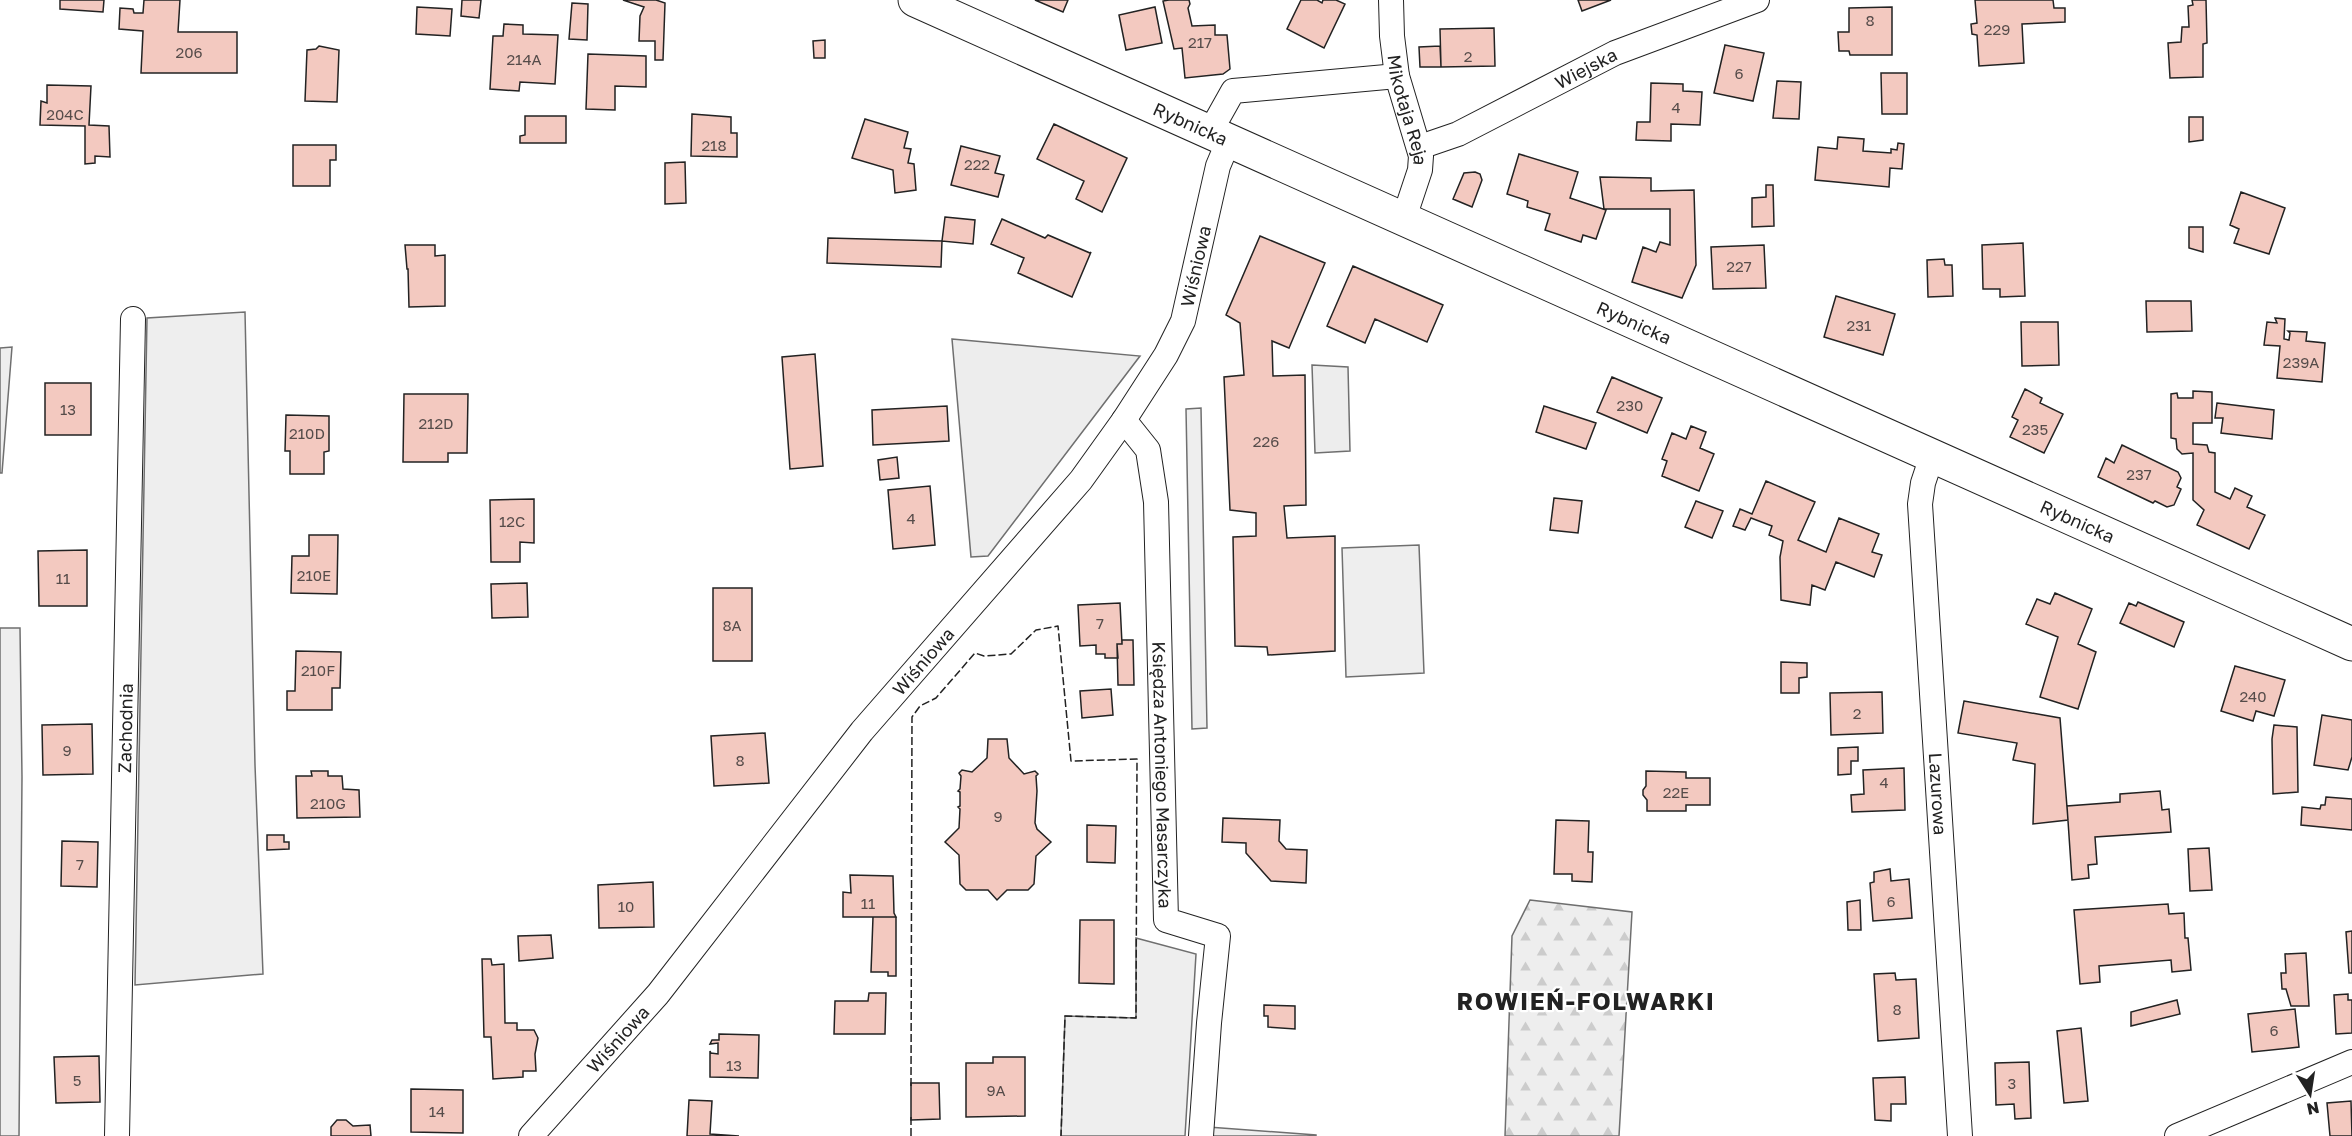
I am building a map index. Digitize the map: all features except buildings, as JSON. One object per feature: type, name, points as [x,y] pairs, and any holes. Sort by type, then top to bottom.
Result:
[{"type":"street","name":"Rybnicka","points":[[915,0],[2352,644]]},
{"type":"street","name":"Mikołaja Reja","points":[[1391,0],[1392,36],[1397,75],[1420,147],[1420,170],[1404,219]]},
{"type":"street","name":"Wiejska","points":[[1420,147],[1458,134],[1615,53],[1757,0]]},
{"type":"street","name":"Wiśniowa","points":[[531,1136],[658,994],[862,731],[1081,480],[1124,420],[1166,355],[1183,321],[1218,166],[1219,136],[1233,91],[1397,75]]},
{"type":"street","name":"Zachodnia","points":[[117,1136],[133,319]]},
{"type":"street","name":"Księdza Antoniego Masarczyka","points":[[1124,420],[1148,450],[1156,502],[1166,920],[1218,936],[1209,1023],[1202,1136]]},
{"type":"street","name":"Lazurowa","points":[[1932,456],[1923,483],[1920,504],[1960,1136]]},
{"type":"street","points":[[2177,1136],[2352,1062]]},
{"type":"green space","points":[[245,312],[255,765],[263,974],[135,985],[147,318]]},
{"type":"green space","points":[[12,347],[2,473],[0,473],[0,348]]},
{"type":"green space","points":[[1201,408],[1207,728],[1192,729],[1186,409]]},
{"type":"green space","points":[[1419,545],[1424,673],[1346,677],[1342,548]]},
{"type":"green space","points":[[0,628],[20,628],[22,777],[19,1136],[0,1136]]},
{"type":"green space","points":[[1530,900],[1632,912],[1619,1136],[1505,1136],[1512,936]]},
{"type":"green space","points":[[1136,938],[1196,954],[1185,1136],[1061,1136],[1065,1016],[1136,1018]]},
{"type":"green space","points":[[1208,1127],[1316,1135],[1316,1136],[1207,1136]]},
{"type":"shaded area","points":[[952,339],[1140,356],[988,556],[971,557]]},
{"type":"shaded area","points":[[1312,365],[1348,367],[1350,451],[1315,453]]},
{"type":"fence","points":[[911,1086],[912,717],[920,706],[936,698],[975,653],[984,656],[1011,654],[1036,630],[1058,626],[1071,761],[1137,759],[1136,1018],[1065,1016],[1061,1136]]},
{"type":"fence","points":[[911,1116],[911,1136]]},
{"type":"district","name":"ROWIEŃ-FOLWARKI","points":[[1586,1000]]}]
